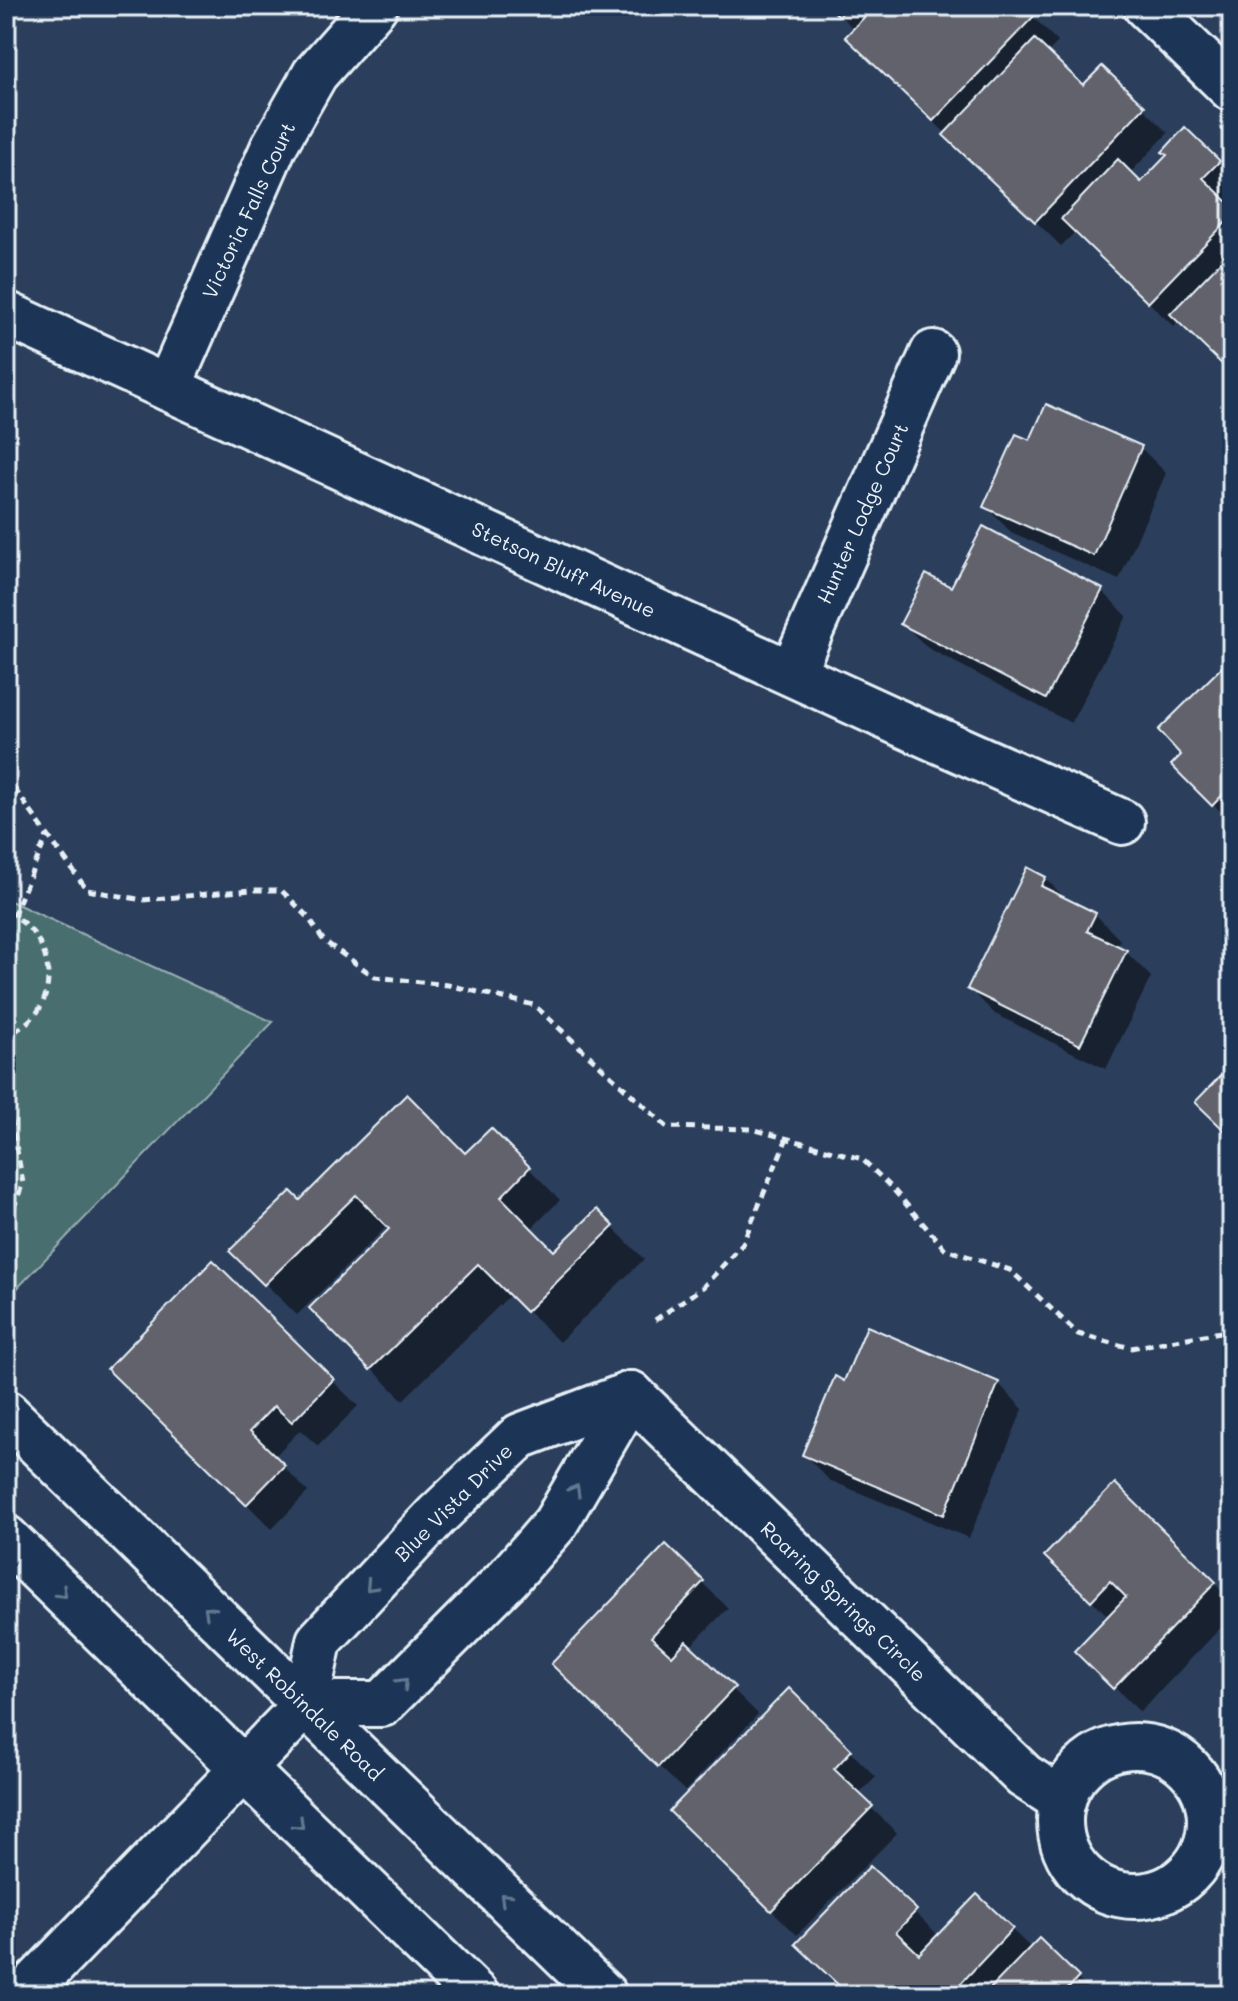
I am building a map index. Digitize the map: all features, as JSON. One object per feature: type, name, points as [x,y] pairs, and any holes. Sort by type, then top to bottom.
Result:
[{"type":"street","name":"Victoria Falls Court","points":[[168,388],[274,146],[315,74],[375,6]]},
{"type":"street","points":[[1146,6],[1232,89]]},
{"type":"street","name":"Stetson Bluff Avenue","points":[[6,314],[1122,822]]},
{"type":"street","name":"Hunter Lodge Court","points":[[792,673],[933,353]]},
{"type":"street","points":[[24,1995],[306,1704],[382,1704],[507,1579],[555,1524],[631,1394]]},
{"type":"street","name":"Blue Vista Drive","points":[[306,1704],[319,1641],[436,1516],[520,1436],[631,1394]]},
{"type":"street","name":"Roaring Springs Circle","points":[[631,1394],[1024,1776],[1063,1801]]},
{"type":"street","name":"West Robindale Road","points":[[6,1413],[604,1995]]},
{"type":"street","points":[[6,1538],[476,1995]]},
{"type":"path","points":[[6,777],[87,890],[143,900],[281,890],[308,917],[324,941],[375,977],[448,985],[534,1005],[667,1127],[752,1129],[862,1159],[945,1249],[1010,1270],[1078,1334],[1131,1348],[1232,1330]]},
{"type":"path","points":[[6,1037],[23,1027],[37,1012],[46,991],[48,969],[42,948],[30,929],[10,915],[47,836]]},
{"type":"path","points":[[6,1106],[23,1183],[6,1228]]},
{"type":"path","points":[[655,1320],[703,1287],[742,1245],[787,1138]]},
{"type":"green space","points":[[6,899],[273,1022],[6,1300]]},
{"type":"building","points":[[828,6],[849,6],[839,16]]},
{"type":"building","points":[[875,6],[1025,6],[1035,15],[933,121],[845,37]]},
{"type":"building","points":[[1035,39],[1083,85],[1102,66],[1145,106],[1035,222],[943,135]]},
{"type":"building","points":[[1185,127],[1220,161],[1203,178],[1232,206],[1232,216],[1148,303],[1061,219],[1118,159],[1141,182],[1167,155],[1162,152]]},
{"type":"building","points":[[1232,250],[1232,374],[1170,314]]},
{"type":"building","points":[[1046,404],[1142,446],[1094,556],[983,507],[1016,434],[1030,440]]},
{"type":"building","points":[[983,526],[1103,589],[1046,699],[900,624],[926,574],[951,587]]},
{"type":"building","points":[[1232,657],[1232,785],[1212,806],[1171,765],[1181,755],[1158,730]]},
{"type":"building","points":[[1027,867],[1046,877],[1041,886],[1096,913],[1087,931],[1127,950],[1080,1045],[967,989]]},
{"type":"building","points":[[1232,1064],[1232,1138],[1195,1102]]},
{"type":"building","points":[[407,1094],[465,1153],[491,1128],[530,1167],[501,1197],[554,1251],[597,1209],[614,1226],[526,1312],[478,1264],[370,1370],[309,1308],[389,1229],[356,1195],[264,1285],[229,1251],[291,1191],[300,1200]]},
{"type":"building","points":[[213,1260],[334,1379],[292,1422],[274,1406],[250,1431],[285,1465],[246,1505],[107,1369]]},
{"type":"building","points":[[867,1326],[999,1382],[944,1515],[802,1455],[835,1376],[844,1381]]},
{"type":"building","points":[[1115,1483],[1216,1582],[1113,1689],[1074,1651],[1126,1597],[1110,1581],[1091,1601],[1044,1556]]},
{"type":"building","points":[[666,1544],[704,1581],[651,1637],[672,1656],[686,1641],[735,1687],[658,1767],[551,1664]]},
{"type":"building","points":[[789,1688],[852,1750],[834,1769],[873,1806],[771,1911],[669,1811]]},
{"type":"building","points":[[870,1866],[917,1910],[896,1932],[919,1954],[977,1894],[1013,1928],[950,1995],[849,1995],[795,1944]]},
{"type":"building","points":[[1039,1938],[1079,1977],[1065,1992],[1068,1995],[984,1995]]}]
